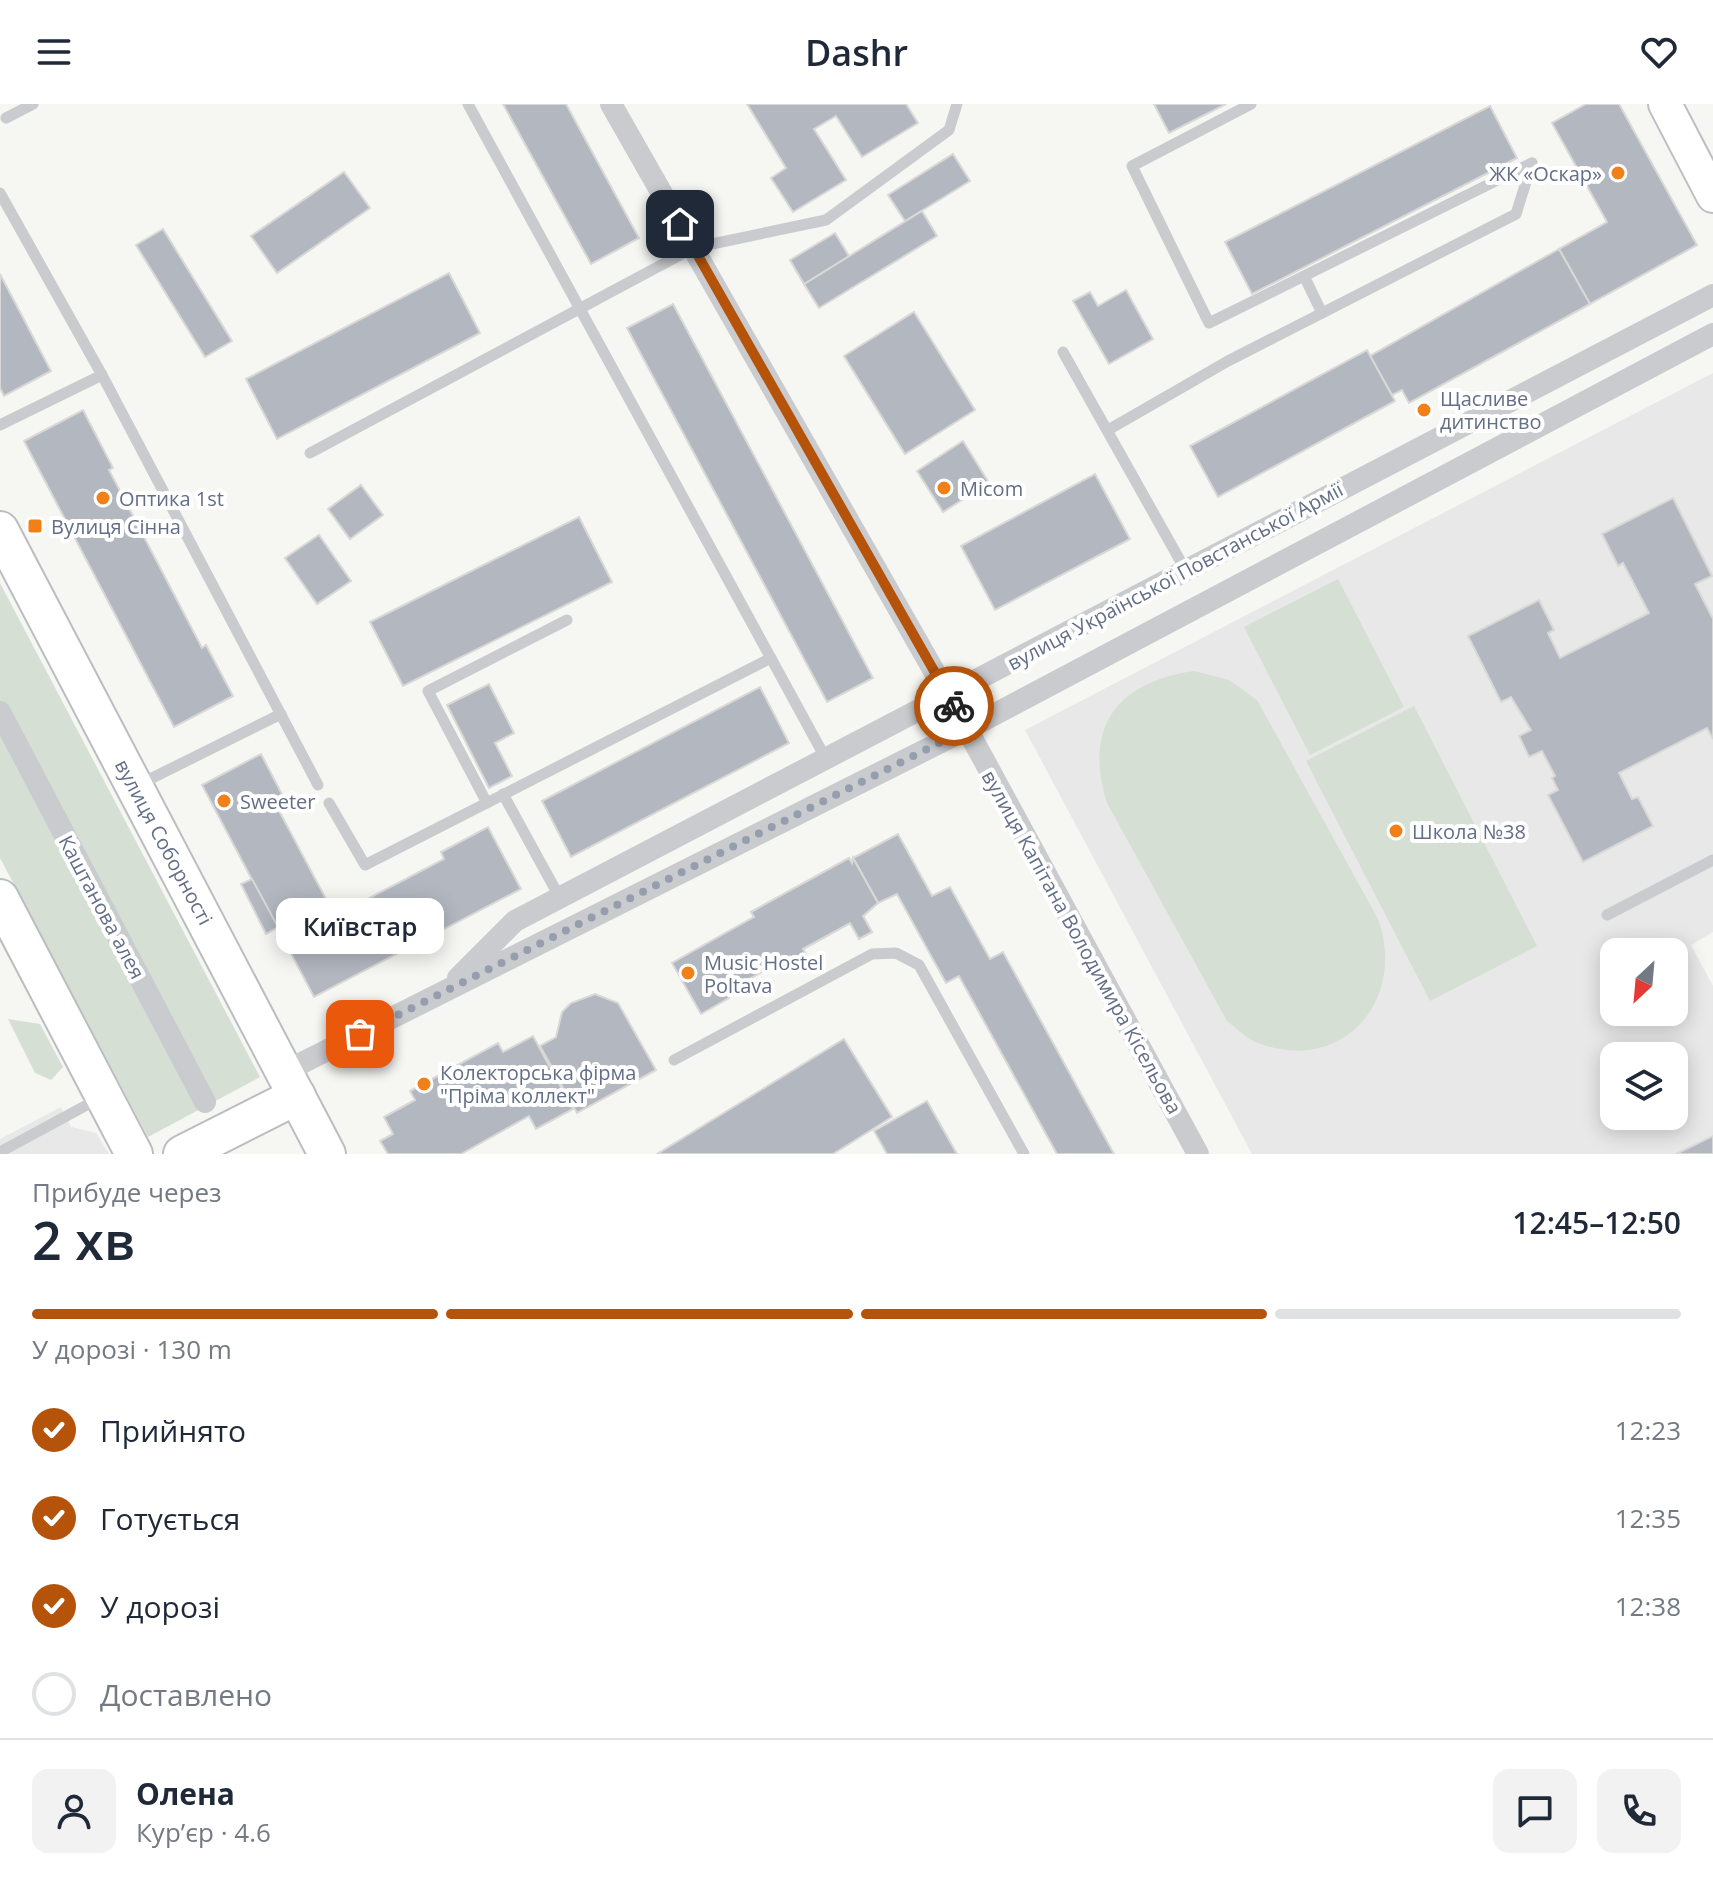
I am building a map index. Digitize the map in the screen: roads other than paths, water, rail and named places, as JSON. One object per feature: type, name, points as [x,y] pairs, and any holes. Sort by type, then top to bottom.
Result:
[{"type":"main road","name":"вулиця Соборності","points":[[0,530],[327,1154]]},
{"type":"main road","points":[[3,912],[134,1154]]},
{"type":"main road","points":[[182,1154],[291,1084]]},
{"type":"street","name":"вулиця Капітана Володимира Кісельова","points":[[611,104],[967,729],[1198,1154]]},
{"type":"street","points":[[1665,104],[1713,196]]},
{"type":"street","name":"вулиця Української Повстанської Армії","points":[[442,993],[515,921],[1713,295]]},
{"type":"street","name":"вулиця Української Повстанської Армії","points":[[291,1084],[442,993],[967,729],[1713,334]]},
{"type":"street","name":"Каштанова алея","points":[[0,712],[205,1102]]},
{"type":"lane","points":[[6,118],[33,104]]},
{"type":"lane","points":[[468,104],[826,759]]},
{"type":"lane","points":[[310,453],[693,248],[826,220],[949,130],[957,104]]},
{"type":"lane","points":[[1108,430],[1228,361],[1516,214],[1532,163],[1209,323],[1132,166],[1251,104]]},
{"type":"lane","points":[[0,193],[102,375],[318,785]]},
{"type":"lane","points":[[1304,276],[1322,313]]},
{"type":"lane","points":[[1063,352],[1186,571]]},
{"type":"lane","points":[[0,425],[102,375]]},
{"type":"lane","points":[[487,803],[428,691],[567,620]]},
{"type":"lane","points":[[329,803],[365,865],[771,658]]},
{"type":"lane","points":[[135,787],[281,714]]},
{"type":"lane","points":[[503,794],[560,898]]},
{"type":"lane","points":[[1607,915],[1713,860]]},
{"type":"lane","points":[[674,1060],[872,954],[896,953],[919,965],[1024,1154]]},
{"type":"lane","points":[[0,1152],[104,1096]]},
{"type":"place","name":"ЖК «Оскар»","points":[[1618,173]]},
{"type":"place","name":"Щасливе дитинство","points":[[1424,410]]},
{"type":"place","name":"Micom","points":[[944,488]]},
{"type":"place","name":"Оптика 1st","points":[[103,498]]},
{"type":"place","name":"Вулиця Сінна","points":[[35,526]]},
{"type":"place","name":"Sweeter","points":[[224,801]]},
{"type":"place","name":"Школа №38","points":[[1396,831]]},
{"type":"place","name":"Music Hostel Poltava","points":[[688,973]]},
{"type":"place","name":"Київстар","points":[[360,1034]]},
{"type":"place","name":"Колекторська фірма \"Пріма коллект\"","points":[[424,1084]]}]
